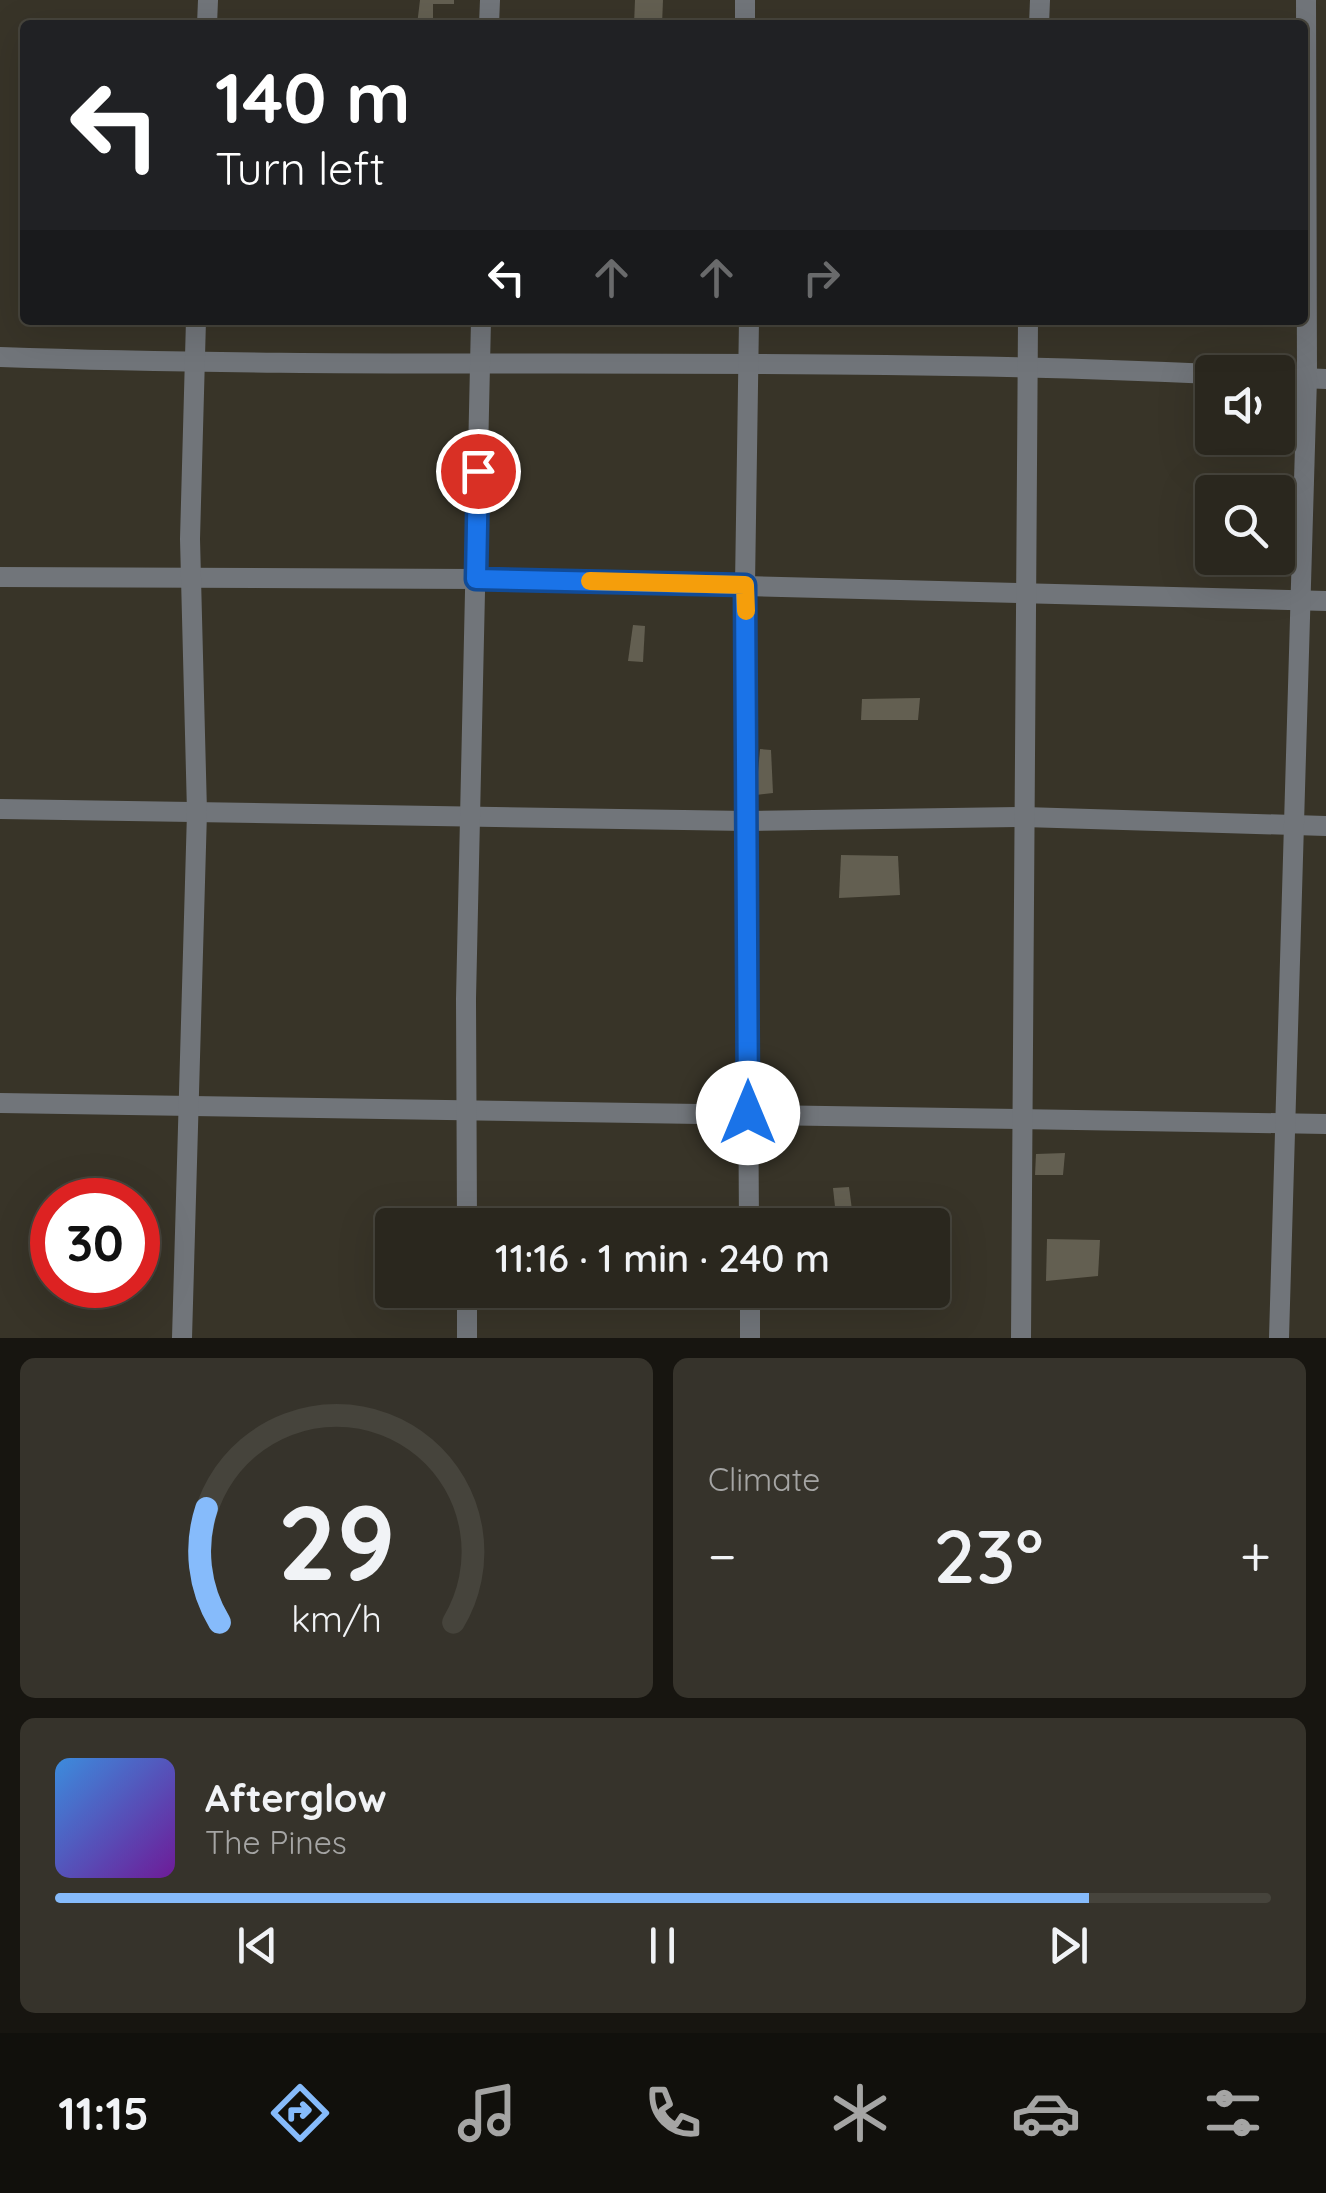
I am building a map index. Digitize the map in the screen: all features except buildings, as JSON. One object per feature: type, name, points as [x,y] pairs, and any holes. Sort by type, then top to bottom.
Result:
[{"type":"street","points":[[1279,1338],[1298,601],[1316,378],[1308,76]]},
{"type":"street","points":[[182,1338],[197,812],[191,580],[196,325]]},
{"type":"street","points":[[466,1208],[481,325]]},
{"type":"street","points":[[749,325],[745,585],[749,1208]]},
{"type":"street","points":[[1021,1338],[1028,325]]},
{"type":"street","points":[[0,357],[194,364],[750,361],[1195,373]]},
{"type":"street","points":[[0,577],[476,579],[1326,601]]},
{"type":"street","points":[[0,809],[748,821],[1024,817],[1326,826]]},
{"type":"street","points":[[0,1102],[1326,1124]]},
{"type":"street","points":[[467,1308],[467,1338]]},
{"type":"street","points":[[750,1308],[750,1338]]},
{"type":"slow traffic","points":[[590,581],[745,585],[746,611]]},
{"type":"route","points":[[478,471],[476,579],[745,585],[748,1113]]}]
